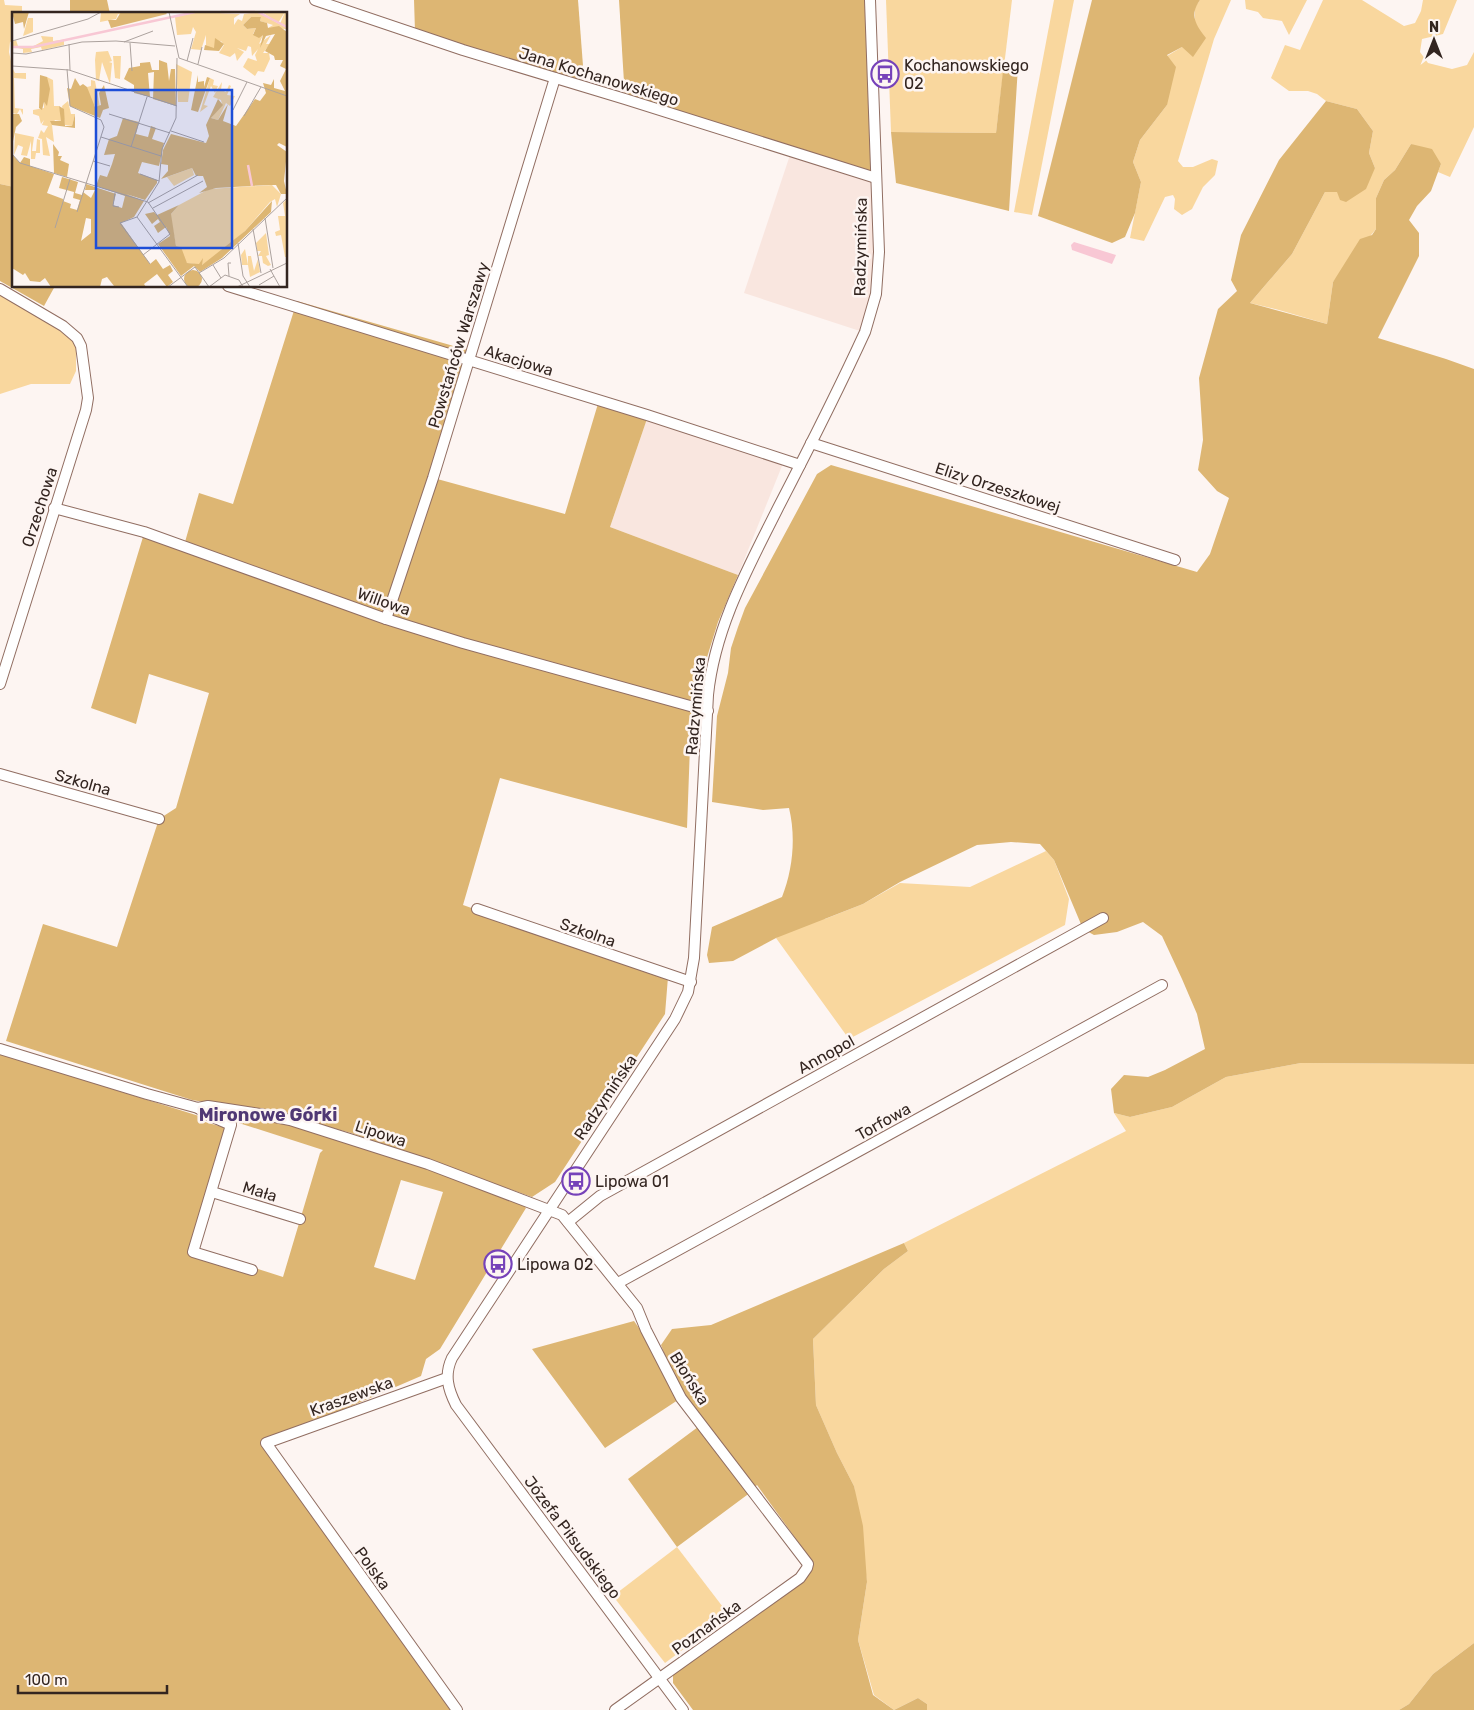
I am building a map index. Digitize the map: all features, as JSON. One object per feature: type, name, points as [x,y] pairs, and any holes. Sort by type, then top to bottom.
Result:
[{"type":"street","name":"Jana Kochanowskiego","points":[[315,0],[463,50],[876,178]]},
{"type":"street","name":"Radzymińska","points":[[447,1378],[452,1358],[675,1020],[691,982],[695,949],[708,712],[714,657],[724,624],[744,577],[849,368],[866,332],[873,308],[878,275],[870,0]]},
{"type":"street","name":"Powstańców Warszawy","points":[[386,619],[433,478],[555,78]]},
{"type":"street","name":"Akacjowa","points":[[234,288],[647,415],[800,465]]},
{"type":"street","name":"Orzechowa","points":[[0,289],[63,326],[77,338],[81,346],[88,398],[86,410],[0,684]]},
{"type":"street","name":"Elizy Orzeszkowej","points":[[811,443],[1175,560]]},
{"type":"street","name":"Willowa","points":[[54,508],[160,538],[386,619],[463,643],[708,712]]},
{"type":"street","name":"Szkolna","points":[[0,774],[159,819]]},
{"type":"street","name":"Szkolna","points":[[476,909],[691,982]]},
{"type":"street","name":"Annopol","points":[[568,1222],[600,1196],[1103,918]]},
{"type":"street","name":"Torfowa","points":[[618,1283],[1162,985]]},
{"type":"street","name":"Lipowa","points":[[0,1048],[198,1108],[208,1115],[231,1125],[212,1192]]},
{"type":"street","name":"Lipowa","points":[[198,1108],[208,1106],[290,1120],[428,1164],[550,1209]]},
{"type":"street","name":"Mała","points":[[212,1192],[300,1219]]},
{"type":"street","points":[[212,1192],[193,1252],[252,1270]]},
{"type":"street","name":"Błońska","points":[[550,1209],[562,1215],[637,1308],[646,1330],[681,1398],[808,1564]]},
{"type":"street","name":"Kraszewska","points":[[266,1443],[447,1378]]},
{"type":"street","name":"Józefa Piłsudskiego","points":[[447,1378],[449,1390],[456,1405],[683,1710]]},
{"type":"street","name":"Polska","points":[[266,1443],[457,1710]]},
{"type":"street","name":"Poznańska","points":[[615,1710],[800,1578],[808,1564]]},
{"type":"shaded area","points":[[0,0],[4,0],[5,5],[22,6],[22,12],[12,12],[12,41],[10,42],[9,52],[12,66],[12,187],[0,184]]},
{"type":"shaded area","points":[[70,0],[107,0],[110,12],[70,12]]},
{"type":"shaded area","points":[[414,0],[578,0],[584,79],[549,75],[415,32]]},
{"type":"shaded area","points":[[619,0],[869,0],[874,178],[625,99]]},
{"type":"shaded area","points":[[886,0],[1012,0],[996,133],[891,132]]},
{"type":"shaded area","points":[[1054,0],[1074,0],[1032,215],[1014,212]]},
{"type":"shaded area","points":[[1092,0],[1200,0],[1194,15],[1199,29],[1206,38],[1193,57],[1182,47],[1167,55],[1176,67],[1167,105],[1140,140],[1133,162],[1141,182],[1135,213],[1125,237],[1112,243],[1038,216]]},
{"type":"shaded area","points":[[1200,0],[1231,0],[1214,39],[1178,161],[1183,167],[1193,167],[1212,159],[1218,161],[1215,175],[1203,187],[1192,209],[1182,215],[1174,209],[1175,199],[1173,195],[1165,197],[1144,241],[1130,238],[1141,182],[1133,162],[1140,140],[1167,105],[1167,56],[1182,47],[1195,23],[1195,7]]},
{"type":"shaded area","points":[[1245,0],[1307,0],[1289,35],[1282,21],[1263,18],[1258,12],[1246,9]]},
{"type":"shaded area","points":[[1323,0],[1362,0],[1404,26],[1415,23],[1421,11],[1423,0],[1457,0],[1443,34],[1422,39],[1420,52],[1428,63],[1452,69],[1467,65],[1474,52],[1474,127],[1450,177],[1438,172],[1441,164],[1411,144],[1395,170],[1384,180],[1376,198],[1376,229],[1333,282],[1327,324],[1250,303],[1292,254],[1325,192],[1337,191],[1375,168],[1369,153],[1373,131],[1357,109],[1326,101],[1317,94],[1308,91],[1289,91],[1271,78],[1285,45],[1300,50]]},
{"type":"shaded area","points":[[1004,62],[1018,66],[1009,211],[896,183],[891,132],[996,133]]},
{"type":"shaded area","points":[[1326,101],[1357,109],[1373,131],[1369,153],[1375,168],[1366,189],[1346,202],[1340,200],[1337,192],[1325,192],[1292,254],[1250,303],[1327,324],[1333,282],[1360,239],[1372,235],[1376,229],[1376,198],[1384,180],[1395,170],[1411,144],[1432,149],[1441,164],[1431,191],[1417,206],[1409,220],[1419,233],[1419,256],[1378,338],[1474,369],[1474,1064],[1301,1063],[1226,1077],[1172,1107],[1130,1117],[1114,1113],[1111,1089],[1124,1075],[1148,1077],[1205,1049],[1197,1014],[1162,936],[1143,922],[1117,932],[1094,935],[1083,929],[1054,860],[1040,844],[1011,842],[977,845],[900,882],[863,904],[776,938],[733,961],[709,963],[707,955],[712,927],[782,897],[789,875],[793,842],[789,808],[763,810],[712,802],[717,716],[728,673],[731,648],[745,608],[817,474],[831,465],[1197,572],[1210,554],[1229,498],[1217,491],[1198,470],[1203,440],[1199,378],[1218,309],[1237,291],[1231,280],[1241,235],[1279,160]]},
{"type":"shaded area","points":[[791,152],[874,178],[881,282],[863,332],[744,293]]},
{"type":"shaded area","points":[[0,184],[12,187],[12,288],[0,281]]},
{"type":"shaded area","points":[[1074,242],[1116,255],[1112,264],[1072,250],[1071,245]]},
{"type":"shaded area","points":[[12,288],[54,288],[44,306]]},
{"type":"shaded area","points":[[0,290],[76,340],[76,371],[70,384],[31,384],[0,394]]},
{"type":"shaded area","points":[[297,301],[471,351],[430,477],[565,514],[600,397],[649,413],[610,527],[738,575],[718,622],[704,667],[704,688],[692,691],[687,828],[500,778],[463,905],[668,977],[665,1014],[555,1182],[532,1197],[351,1133],[289,1116],[192,1100],[6,1041],[43,924],[117,947],[159,819],[176,808],[209,693],[149,674],[136,724],[91,708],[143,537],[183,549],[199,493],[233,504]]},
{"type":"shaded area","points":[[649,413],[784,461],[738,575],[610,527]]},
{"type":"shaded area","points":[[1046,851],[1054,860],[1069,899],[1065,925],[849,1039],[776,938],[811,916],[825,919],[863,904],[900,883],[970,887]]},
{"type":"shaded area","points":[[0,1054],[199,1116],[205,1122],[226,1128],[190,1247],[283,1277],[320,1153],[323,1150],[217,1116],[217,1111],[325,1134],[519,1201],[526,1208],[440,1349],[426,1359],[421,1376],[266,1443],[458,1710],[0,1710]],"holes":[[[401,1180],[443,1192],[415,1280],[374,1267]]]},
{"type":"shaded area","points":[[1301,1063],[1474,1064],[1474,1643],[1433,1674],[1409,1704],[1399,1710],[927,1710],[927,1704],[918,1698],[894,1710],[874,1695],[858,1640],[867,1582],[854,1486],[816,1405],[813,1339],[884,1269],[908,1251],[904,1243],[1126,1131],[1114,1113],[1130,1117],[1172,1107],[1226,1077]]},
{"type":"shaded area","points":[[904,1243],[908,1251],[884,1269],[813,1339],[816,1405],[854,1486],[863,1526],[867,1582],[858,1640],[873,1695],[894,1710],[693,1710],[673,1683],[673,1673],[805,1577],[812,1570],[809,1557],[757,1485],[747,1495],[677,1547],[628,1479],[702,1424],[681,1398],[605,1448],[532,1349],[634,1321],[673,1376],[661,1345],[672,1329],[711,1325]]},
{"type":"shaded area","points":[[677,1547],[729,1615],[665,1663],[613,1596]]},
{"type":"shaded area","points":[[1474,1643],[1474,1710],[1399,1710],[1409,1704],[1433,1674]]},
{"type":"shaded area","points":[[918,1698],[927,1704],[927,1710],[894,1710]]},
{"type":"place","name":"Kochanowskiego 02","points":[[885,74]]},
{"type":"place","name":"Lipowa 01","points":[[576,1181]]},
{"type":"place","name":"Lipowa 02","points":[[498,1264]]},
{"type":"district","name":"Mironowe Górki","points":[[268,1115]]}]
